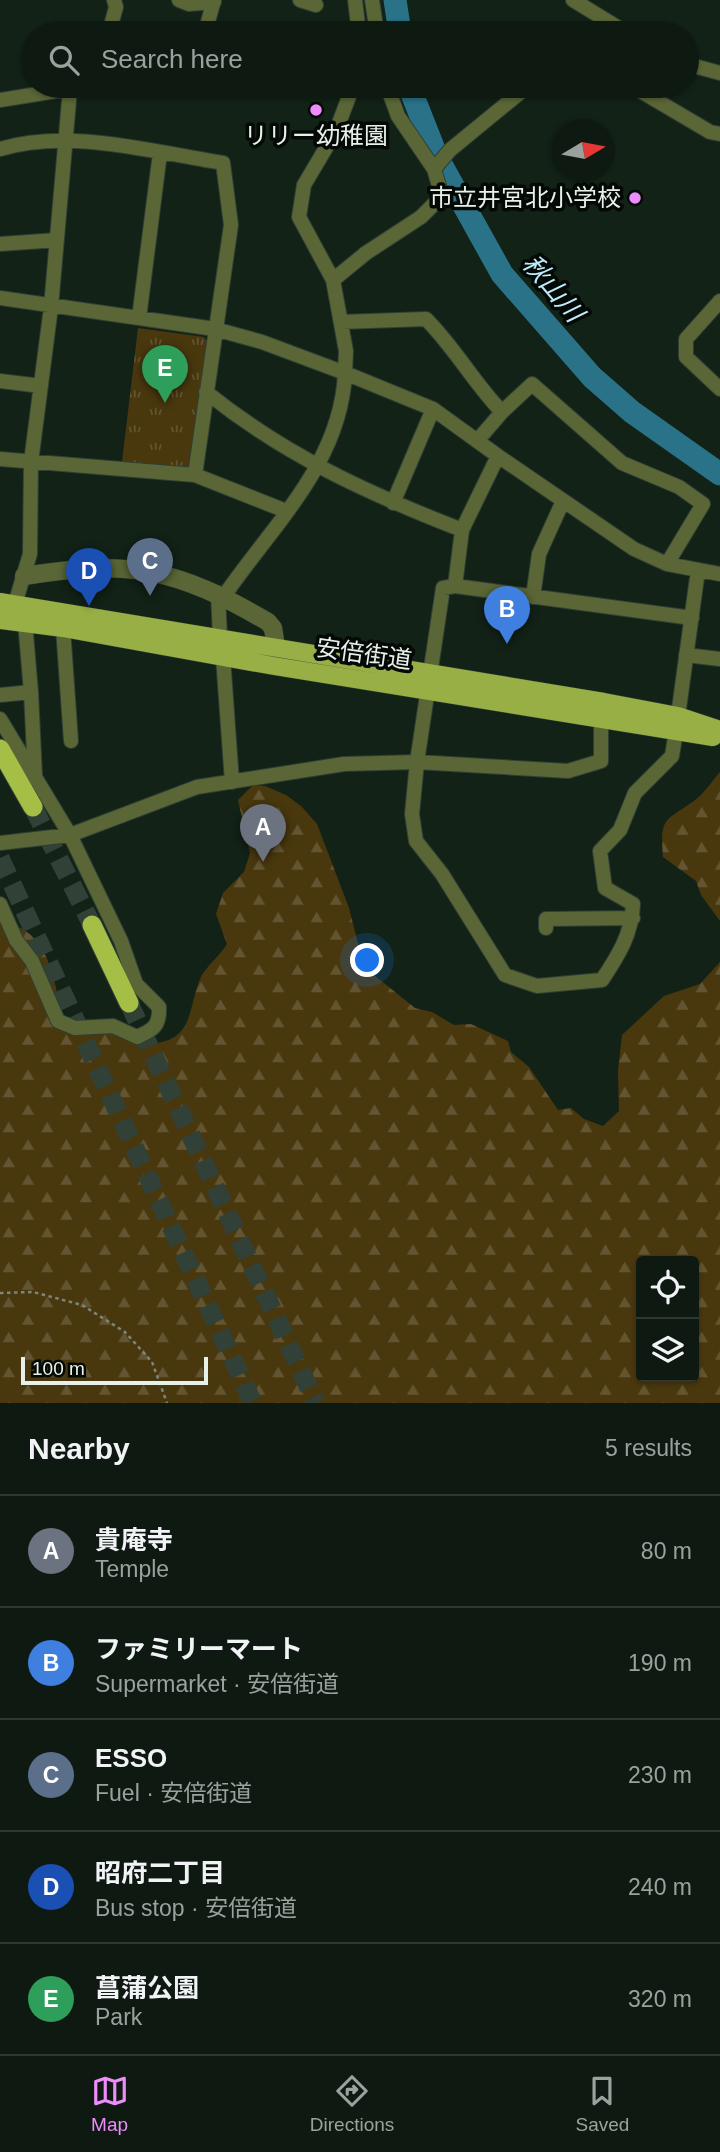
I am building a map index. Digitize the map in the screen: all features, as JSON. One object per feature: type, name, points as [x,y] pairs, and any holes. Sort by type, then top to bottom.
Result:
[{"type":"highway","points":[[0,749],[33,807]]},
{"type":"highway","points":[[92,925],[129,1003]]},
{"type":"main road","name":"安倍街道","points":[[8,603],[276,647],[601,720],[677,724],[720,738]]},
{"type":"main road","name":"安倍街道","points":[[0,620],[63,628],[223,657],[429,682],[720,730]]},
{"type":"street","points":[[112,21],[116,7],[114,0]]},
{"type":"street","points":[[179,0],[189,4],[214,1],[208,21]]},
{"type":"street","points":[[300,0],[317,5]]},
{"type":"street","points":[[355,0],[358,21]]},
{"type":"street","points":[[372,0],[375,21]]},
{"type":"street","points":[[573,0],[607,21]]},
{"type":"street","points":[[699,67],[720,73]]},
{"type":"street","points":[[1,98],[21,95]]},
{"type":"street","points":[[8,603],[24,576],[30,554],[32,462],[51,307],[69,98]]},
{"type":"street","points":[[220,638],[221,594],[286,511],[317,468],[333,439],[345,373],[346,351],[333,280],[299,217],[300,199],[315,164],[336,131],[348,98]]},
{"type":"street","points":[[333,280],[437,203],[442,196],[434,169],[398,116],[391,98]]},
{"type":"street","points":[[434,169],[450,150],[513,98]]},
{"type":"street","points":[[652,98],[710,132],[720,134]]},
{"type":"street","points":[[0,149],[28,140],[66,139],[223,163],[231,225],[194,475]]},
{"type":"street","points":[[139,318],[160,153]]},
{"type":"street","points":[[0,244],[57,240]]},
{"type":"street","points":[[0,298],[215,329],[262,342],[345,373],[433,409],[634,549],[667,564],[720,574]]},
{"type":"street","points":[[720,300],[686,339],[686,357],[720,389]]},
{"type":"street","points":[[341,322],[426,319],[453,346],[481,391],[502,412]]},
{"type":"street","points":[[0,381],[41,386]]},
{"type":"street","points":[[477,441],[502,412],[532,384],[622,463],[679,487],[703,504],[667,564]]},
{"type":"street","points":[[206,392],[258,432],[317,468],[393,503],[462,530]]},
{"type":"street","points":[[393,503],[433,409]]},
{"type":"street","points":[[456,586],[462,530],[498,456]]},
{"type":"street","points":[[0,458],[194,475],[286,511]]},
{"type":"street","points":[[533,597],[539,554],[563,501]]},
{"type":"street","points":[[24,576],[68,569],[125,567],[180,578],[221,594],[268,622],[273,628],[276,647]]},
{"type":"street","points":[[692,618],[456,586],[443,588],[416,762],[412,814],[416,841],[442,874],[505,975],[537,986],[602,980],[622,950],[633,918],[634,904],[605,888],[600,851],[620,830],[635,793],[672,756],[692,618],[698,570]]},
{"type":"street","points":[[25,622],[36,779]]},
{"type":"street","points":[[63,628],[71,741]]},
{"type":"street","points":[[686,655],[720,659]]},
{"type":"street","points":[[223,657],[232,782]]},
{"type":"street","points":[[0,695],[31,692]]},
{"type":"street","points":[[0,719],[69,835],[121,941],[136,984],[159,1007],[160,1019],[153,1030],[137,1037],[113,1026],[75,1028],[58,1021],[32,961],[16,940],[0,904]]},
{"type":"street","points":[[0,843],[69,835],[186,790],[344,765],[416,762],[568,771],[601,761],[601,720]]},
{"type":"street","points":[[546,928],[546,919],[633,918]]},
{"type":"path","points":[[0,1293],[33,1292],[82,1306],[125,1332],[152,1362],[167,1403]]},
{"type":"green space","points":[[138,328],[204,337],[209,344],[194,466],[187,470],[122,462]]},
{"type":"green space","points":[[720,772],[720,921],[701,895],[696,881],[663,857],[662,834],[670,817],[698,798]]},
{"type":"green space","points":[[253,785],[265,786],[286,795],[301,806],[317,824],[349,908],[364,967],[415,1008],[432,1012],[454,1025],[471,1024],[508,1041],[511,1052],[529,1067],[558,1110],[571,1108],[584,1119],[603,1126],[619,1111],[618,1070],[622,1035],[664,996],[700,984],[720,962],[720,1403],[0,1403],[0,922],[16,926],[29,934],[39,945],[52,973],[62,1020],[92,1027],[106,1019],[118,1023],[130,1038],[138,1043],[162,1042],[181,1031],[190,1014],[202,975],[227,944],[216,914],[223,893],[244,872],[250,853],[238,800]]},
{"type":"waterway","name":"秋山川","points":[[395,0],[398,21]]},
{"type":"waterway","name":"秋山川","points":[[414,98],[437,157],[502,274],[592,377],[632,412],[720,474]]},
{"type":"tunnel","points":[[33,807],[92,925]]},
{"type":"tunnel","points":[[0,858],[253,1403]]},
{"type":"tunnel","points":[[129,1003],[316,1403]]},
{"type":"place","name":"リリー幼稚園","points":[[316,110]]},
{"type":"place","name":"市立井宮北小学校","points":[[635,198]]},
{"type":"place","name":"菖蒲公園","points":[[165,403]]},
{"type":"place","name":"ESSO","points":[[150,596]]},
{"type":"place","name":"昭府二丁目","points":[[89,606]]},
{"type":"place","name":"ファミリーマート","points":[[507,644]]},
{"type":"place","name":"貴庵寺","points":[[263,862]]}]
